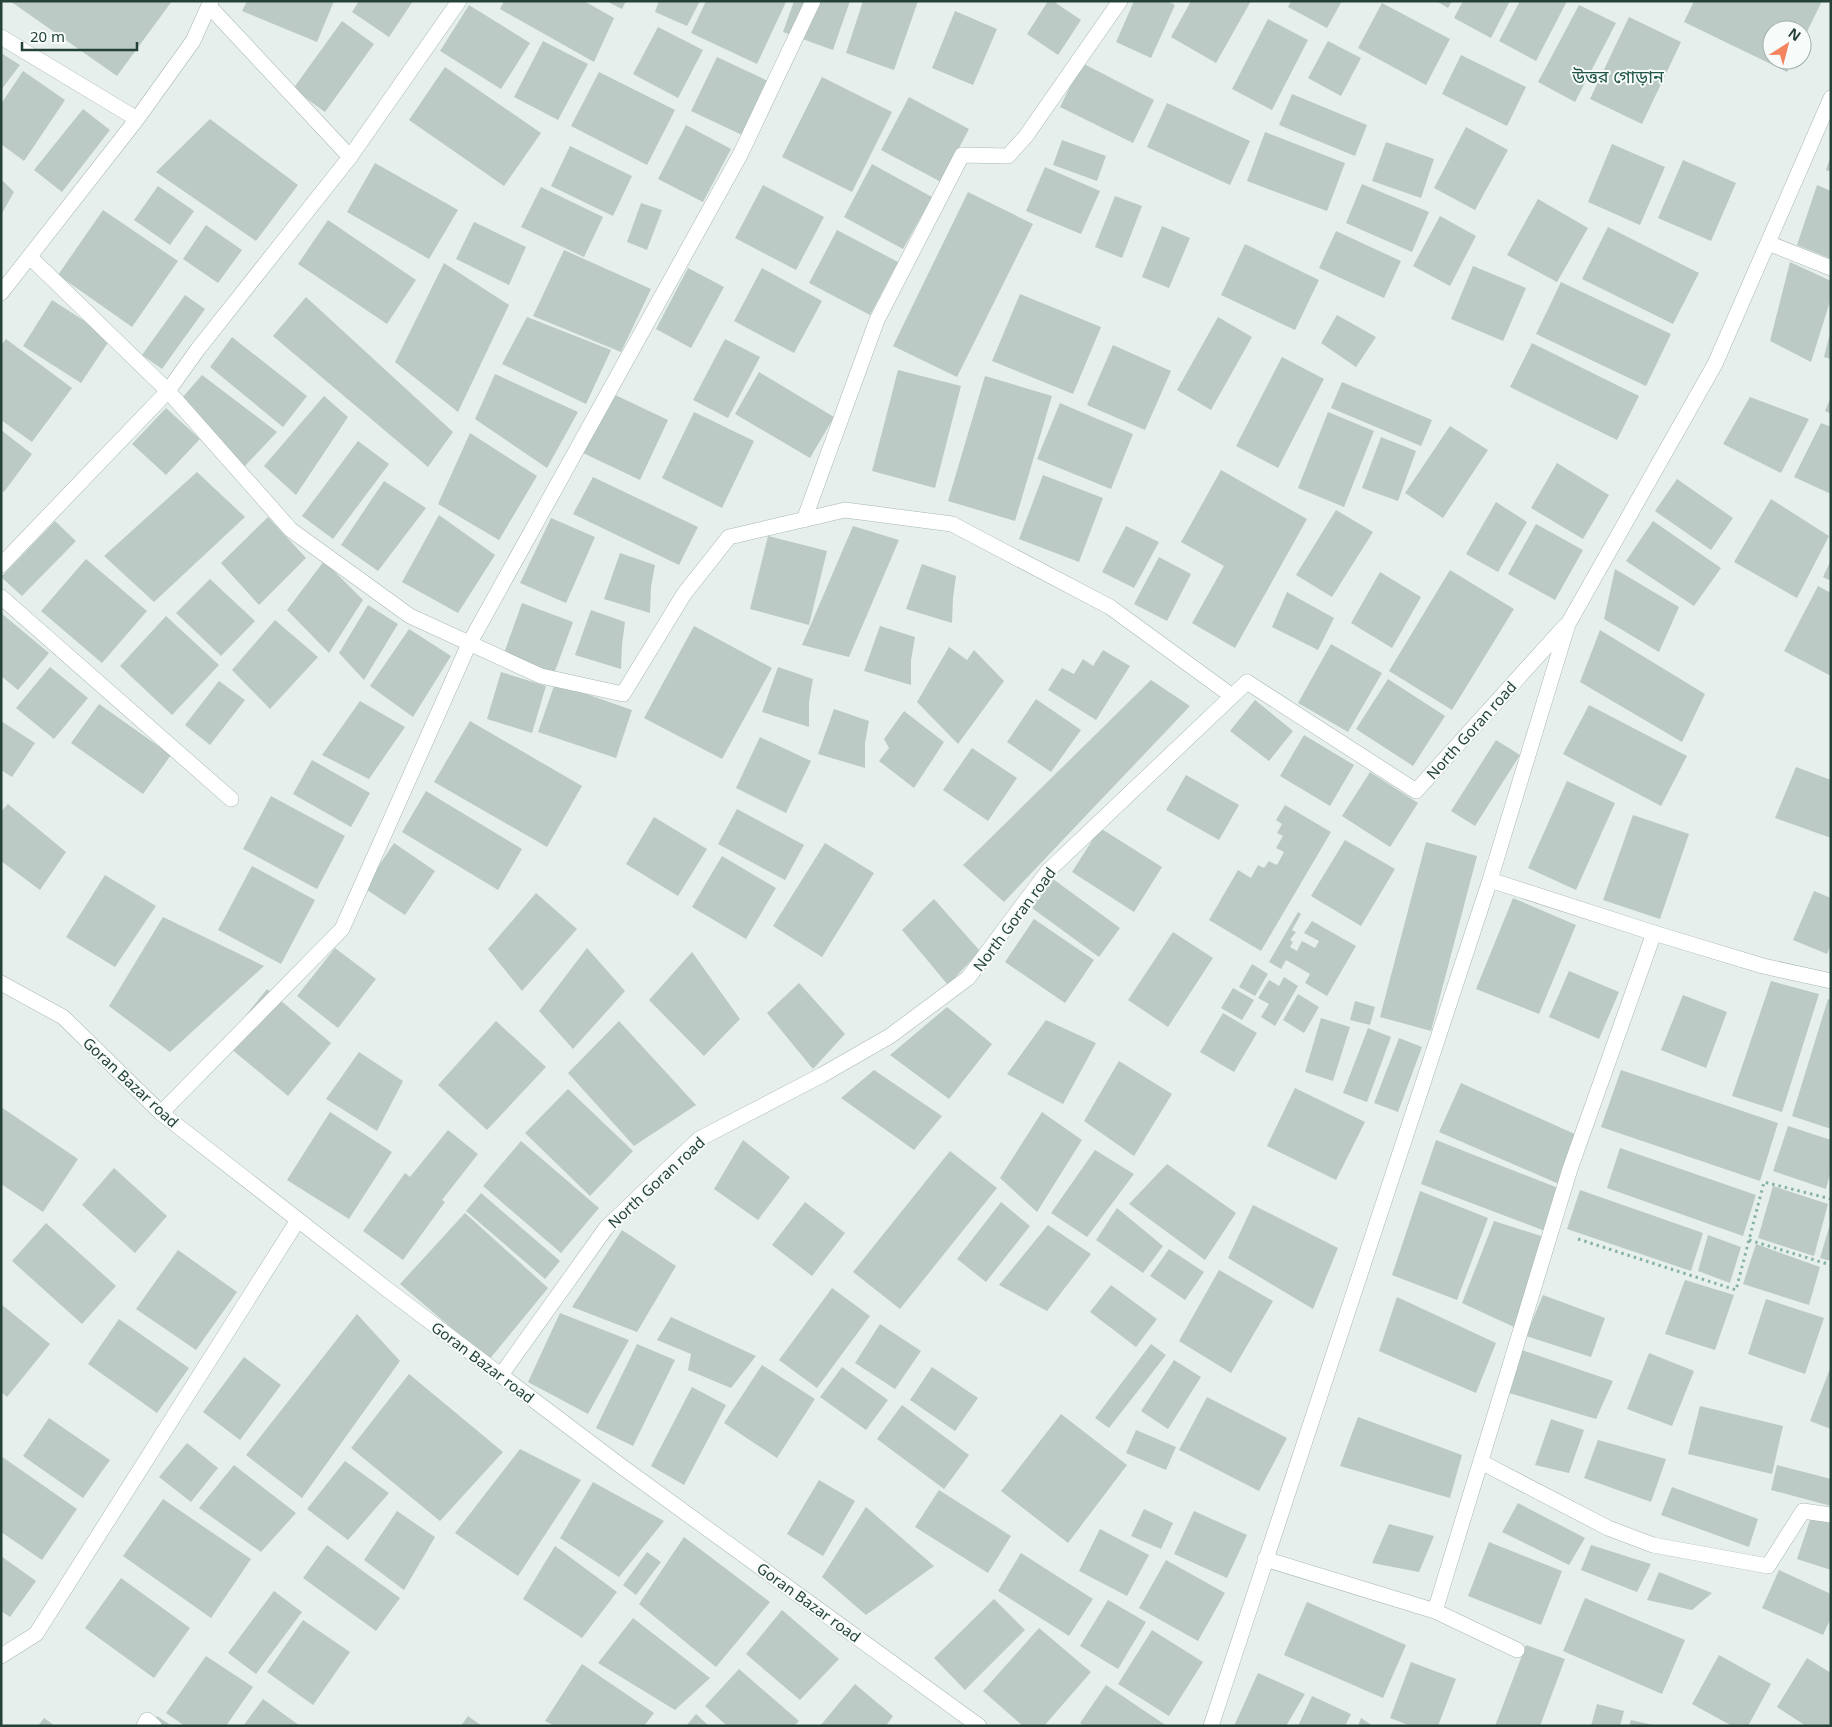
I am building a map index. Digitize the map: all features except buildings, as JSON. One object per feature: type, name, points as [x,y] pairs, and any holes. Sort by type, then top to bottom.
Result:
[{"type":"street","points":[[1,565],[168,391],[198,349],[350,157],[459,1]]},
{"type":"street","points":[[161,1113],[342,929],[469,644],[740,156],[813,1]]},
{"type":"street","points":[[804,520],[877,320],[962,155],[1008,156],[1026,136],[1120,1]]},
{"type":"street","points":[[1,293],[137,119],[193,41],[210,3],[350,157]]},
{"type":"street","points":[[1,37],[137,119]]},
{"type":"street","points":[[1211,1726],[1490,880],[1568,624],[1715,364],[1831,98]]},
{"type":"street","points":[[1768,242],[1831,268]]},
{"type":"street","points":[[30,257],[168,391],[291,530],[410,616],[541,676],[622,694],[684,594],[729,537],[845,510],[952,524],[1110,607],[1232,696]]},
{"type":"street","points":[[1,597],[231,799]]},
{"type":"street","name":"North Goran road","points":[[501,1375],[606,1228],[700,1139],[822,1075],[890,1036],[968,978],[1048,871],[1247,682],[1416,790],[1568,624]]},
{"type":"street","points":[[1490,880],[1763,966],[1831,981]]},
{"type":"street","points":[[1435,1611],[1570,1169],[1654,933]]},
{"type":"street","name":"Goran Bazar road","points":[[1,983],[63,1017],[161,1113],[298,1220],[622,1466],[979,1726]]},
{"type":"street","points":[[1,1656],[36,1634],[298,1220]]},
{"type":"street","points":[[1481,1462],[1608,1528],[1653,1545],[1768,1566],[1803,1511],[1831,1515]]},
{"type":"street","points":[[1265,1559],[1435,1611],[1517,1650]]},
{"type":"street","points":[[144,1726],[147,1720],[154,1726]]},
{"type":"path","points":[[1551,1230],[1736,1290],[1764,1182],[1831,1198]]},
{"type":"path","points":[[1749,1240],[1831,1265]]},
{"type":"district","name":"উত্তর গোড়ান","points":[[1618,76]]}]
